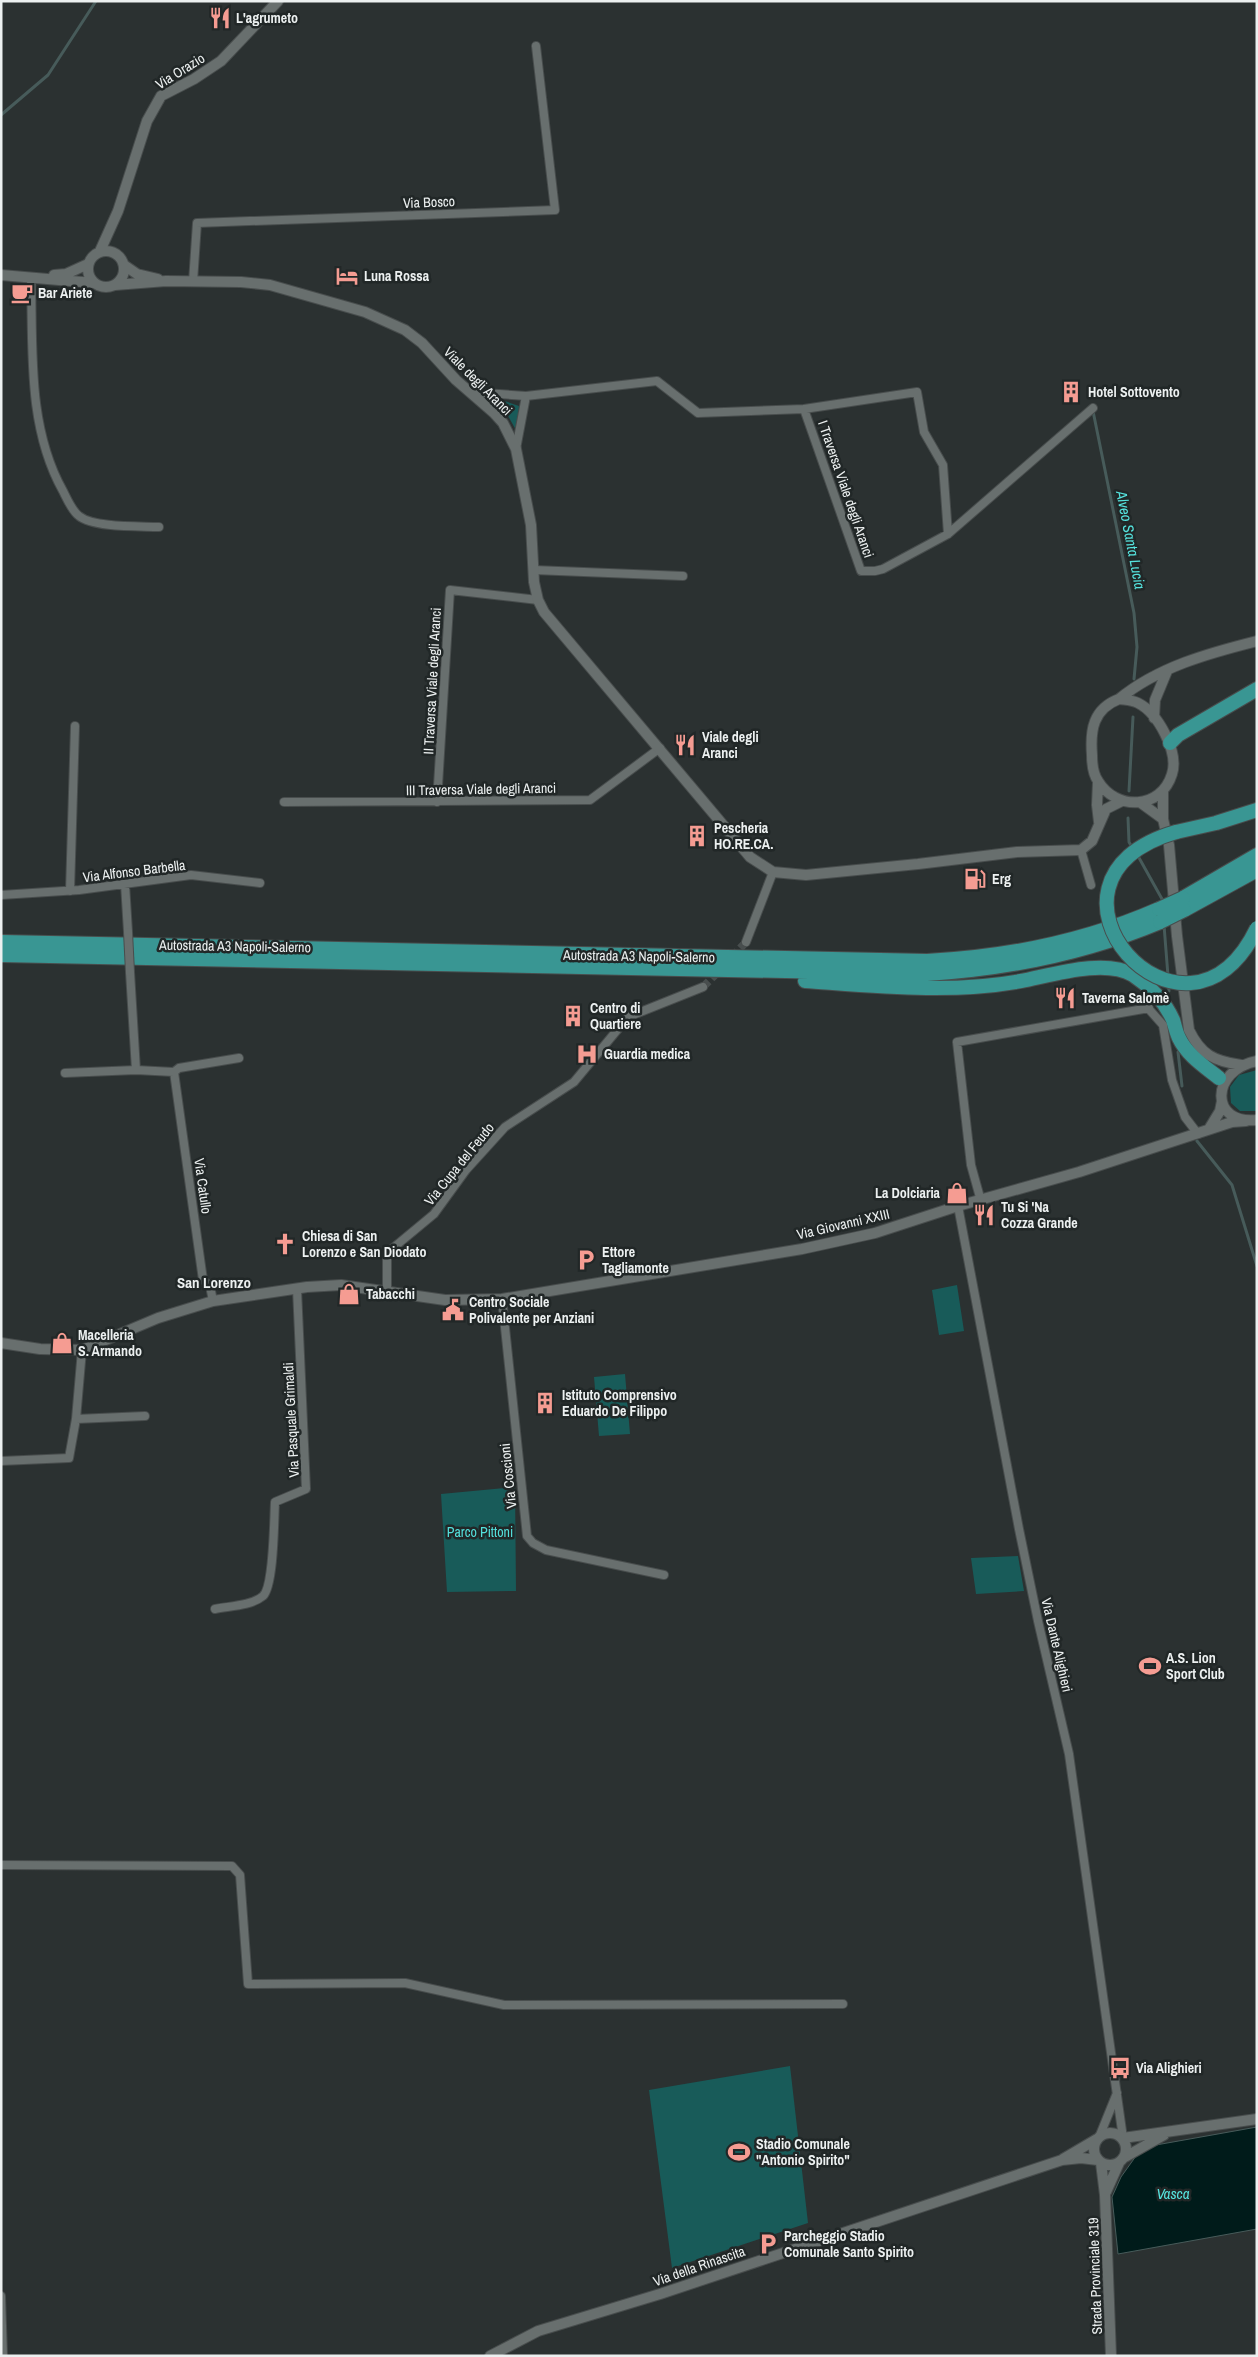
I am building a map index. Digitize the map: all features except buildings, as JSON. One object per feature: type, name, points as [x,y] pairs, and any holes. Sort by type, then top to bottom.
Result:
[{"type":"highway","points":[[1170,744],[1191,727],[1257,689]]},
{"type":"highway","points":[[1257,810],[1216,823],[1176,832],[1138,848],[1118,869],[1110,886],[1107,902],[1112,934],[1120,947],[1132,961],[1156,977],[1172,981],[1201,981],[1229,968],[1248,946],[1257,928]]},
{"type":"highway","points":[[1239,867],[1257,851]]},
{"type":"highway","name":"Autostrada A3 Napoli-Salerno","points":[[1183,904],[1257,855]]},
{"type":"highway","name":"Autostrada A3 Napoli-Salerno","points":[[1,955],[907,974],[968,971],[1056,956],[1107,942],[1159,915],[1257,870]]},
{"type":"highway","name":"Autostrada A3 Napoli-Salerno","points":[[1,942],[927,961],[996,955],[1086,936],[1122,924],[1159,915]]},
{"type":"highway","points":[[693,970],[825,982],[946,987],[985,986],[1088,969],[1120,970],[1131,974],[1158,995],[1166,1006],[1179,1038],[1189,1053],[1220,1084]]},
{"type":"main road","name":"Via Orazio","points":[[118,211],[147,121],[161,96],[194,79],[221,61],[278,1]]},
{"type":"main road","points":[[94,283],[88,274],[88,264],[91,258],[100,251],[118,211]]},
{"type":"main road","points":[[118,211],[113,234],[116,253],[124,265],[137,274],[166,281]]},
{"type":"main road","points":[[100,251],[116,253]]},
{"type":"main road","points":[[34,277],[66,274],[88,264]]},
{"type":"main road","points":[[115,285],[123,276],[124,265]]},
{"type":"main road","points":[[1,275],[94,283],[104,287],[166,281]]},
{"type":"main road","name":"Viale degli Aranci","points":[[166,281],[242,282],[270,285],[333,301],[387,320],[405,330],[422,343],[503,423],[516,449],[531,525],[538,600],[544,612],[750,856],[773,872],[806,875],[1017,852],[1081,850]]},
{"type":"main road","points":[[1099,822],[1097,805],[1098,782],[1092,763],[1091,735],[1092,726],[1102,709],[1151,677],[1196,658],[1257,641]]},
{"type":"main road","points":[[1154,718],[1154,700],[1167,671]]},
{"type":"main road","points":[[1119,699],[1136,702],[1154,718],[1170,744],[1173,753],[1173,770],[1163,792],[1163,819],[1169,845],[1186,1018],[1194,1041],[1209,1056],[1220,1084],[1222,1101],[1220,1111],[1209,1130]]},
{"type":"main road","points":[[1098,782],[1108,793],[1122,801],[1141,803],[1163,792]]},
{"type":"main road","points":[[1081,850],[1092,841],[1106,809],[1122,801]]},
{"type":"main road","points":[[1141,803],[1163,819]]},
{"type":"main road","points":[[1209,1056],[1241,1064],[1257,1061]]},
{"type":"main road","points":[[1220,1084],[1241,1064]]},
{"type":"main road","points":[[1222,1101],[1234,1117],[1252,1120]]},
{"type":"main road","name":"Via Giovanni XXIII","points":[[82,1350],[158,1318],[213,1301],[297,1289],[341,1285],[446,1300],[502,1299],[834,1243],[875,1233],[958,1206],[981,1201],[1232,1122],[1252,1120]]},
{"type":"main road","points":[[1,1343],[40,1349],[82,1350]]},
{"type":"main road","points":[[1169,2133],[1110,2165],[1100,2161],[1094,2147],[1099,2137],[1112,2132],[1123,2138],[1169,2133],[1257,2119]]},
{"type":"main road","name":"Via della Rinascita","points":[[1062,2160],[1099,2137]]},
{"type":"main road","points":[[1105,2195],[1127,2149],[1123,2138]]},
{"type":"main road","name":"Via della Rinascita","points":[[490,2356],[538,2331],[660,2294],[1062,2160],[1081,2158],[1100,2161]]},
{"type":"main road","name":"Strada Provinciale 319","points":[[1100,2161],[1105,2195],[1112,2356]]},
{"type":"street","name":"Via Bosco","points":[[193,282],[197,223],[555,210],[536,46]]},
{"type":"street","points":[[34,277],[38,427],[48,461],[57,481],[80,517],[96,523],[159,527]]},
{"type":"street","name":"I Traversa Viale degli Aranci","points":[[470,392],[526,396],[657,381],[698,412],[804,409],[918,392],[924,432],[943,465],[948,534]]},
{"type":"street","points":[[516,449],[526,396]]},
{"type":"street","name":"I Traversa Viale degli Aranci","points":[[804,409],[861,571],[874,571],[883,569],[948,534],[1092,408]]},
{"type":"street","points":[[534,570],[683,576]]},
{"type":"street","name":"II Traversa Viale degli Aranci","points":[[438,802],[450,590],[538,600]]},
{"type":"street","name":"Via Alfonso Barbella","points":[[70,891],[75,726]]},
{"type":"street","name":"III Traversa Viale degli Aranci","points":[[284,802],[590,800],[660,748]]},
{"type":"street","points":[[1081,850],[1091,885]]},
{"type":"street","points":[[746,942],[773,872]]},
{"type":"street","name":"Via Alfonso Barbella","points":[[1,895],[70,891],[191,875],[260,883]]},
{"type":"street","points":[[125,884],[136,1070]]},
{"type":"street","name":"Via Cupa del Feudo","points":[[388,1292],[387,1253],[434,1214],[466,1170],[505,1127],[574,1082],[628,1017],[702,987]]},
{"type":"street","points":[[1139,998],[1163,1025],[1172,1080],[1185,1117],[1198,1134]]},
{"type":"street","points":[[981,1201],[970,1157],[957,1042],[1149,1008]]},
{"type":"street","points":[[64,1073],[136,1070],[174,1072],[179,1068],[239,1058]]},
{"type":"street","name":"Via Catullo","points":[[174,1072],[204,1280],[210,1286],[213,1301]]},
{"type":"street","name":"Via Dante Alighieri","points":[[958,1206],[1019,1529],[1069,1754],[1118,2091],[1123,2138]]},
{"type":"street","name":"Via Pasquale Grimaldi","points":[[215,1609],[252,1602],[264,1595],[270,1582],[275,1502],[306,1489],[297,1289]]},
{"type":"street","name":"Via Coscioni","points":[[502,1299],[527,1536],[532,1544],[546,1550],[664,1575]]},
{"type":"street","points":[[1,1461],[69,1458],[76,1419],[82,1350]]},
{"type":"street","points":[[76,1419],[145,1416]]},
{"type":"street","points":[[1,1865],[232,1866],[240,1875],[248,1984],[405,1982],[504,2005],[843,2004]]},
{"type":"street","points":[[1099,2137],[1118,2091]]},
{"type":"street","points":[[1,2296],[3,2356]]},
{"type":"green space","points":[[496,398],[519,406],[517,432],[507,414],[493,403]]},
{"type":"green space","points":[[1257,1070],[1257,1111],[1240,1111],[1231,1103],[1230,1087],[1239,1075]]},
{"type":"green space","points":[[957,1285],[964,1331],[939,1335],[932,1290]]},
{"type":"green space","points":[[625,1374],[630,1434],[599,1436],[594,1377]]},
{"type":"green space","name":"Parco Pittoni","points":[[515,1487],[516,1591],[447,1592],[441,1494]]},
{"type":"green space","points":[[1018,1556],[1024,1591],[976,1594],[971,1558]]},
{"type":"green space","points":[[790,2066],[808,2223],[672,2268],[649,2090]]},
{"type":"water","name":"Vasca","points":[[1257,2127],[1257,2229],[1118,2254],[1112,2197],[1121,2177],[1136,2156],[1156,2145]]},
{"type":"waterway","points":[[1,115],[48,75],[96,1]]},
{"type":"waterway","name":"Alveo Santa Lucia","points":[[1093,411],[1134,613],[1137,647],[1134,679]]},
{"type":"waterway","name":"Alveo Santa Lucia","points":[[1129,791],[1133,717]]},
{"type":"waterway","name":"Alveo Santa Lucia","points":[[1128,818],[1129,842],[1133,849]]},
{"type":"waterway","name":"Alveo Santa Lucia","points":[[1138,856],[1163,903]]},
{"type":"waterway","name":"Alveo Santa Lucia","points":[[1164,925],[1168,976]]},
{"type":"waterway","name":"Alveo Santa Lucia","points":[[1168,982],[1169,991]]},
{"type":"waterway","name":"Alveo Santa Lucia","points":[[1178,1052],[1182,1086]]},
{"type":"waterway","name":"Alveo Santa Lucia","points":[[1197,1141],[1232,1185],[1257,1266]]},
{"type":"tunnel","points":[[732,957],[746,942]]},
{"type":"tunnel","points":[[703,987],[721,969]]},
{"type":"place","name":"L'agrumeto","points":[[220,18]]},
{"type":"place","name":"Luna Rossa","points":[[347,276]]},
{"type":"place","name":"Bar Ariete","points":[[22,293]]},
{"type":"place","name":"Hotel Sottovento","points":[[1071,392]]},
{"type":"place","name":"Viale degli Aranci","points":[[685,745]]},
{"type":"place","name":"Pescheria HO.RE.CA.","points":[[697,836]]},
{"type":"place","name":"Erg","points":[[975,879]]},
{"type":"place","name":"Taverna Salomè","points":[[1065,998]]},
{"type":"place","name":"Centro di Quartiere","points":[[573,1016]]},
{"type":"place","name":"Guardia medica","points":[[587,1054]]},
{"type":"place","name":"La Dolciaria","points":[[957,1193]]},
{"type":"place","name":"Tu Si 'Na Cozza Grande","points":[[984,1215]]},
{"type":"place","name":"Chiesa di San Lorenzo e San Diodato","points":[[285,1244]]},
{"type":"place","name":"Ettore Tagliamonte","points":[[586,1260]]},
{"type":"place","name":"Tabacchi","points":[[349,1294]]},
{"type":"place","name":"Centro Sociale Polivalente per Anziani","points":[[453,1310]]},
{"type":"place","name":"Macelleria S. Armando","points":[[62,1343]]},
{"type":"place","name":"Istituto Comprensivo Eduardo De Filippo","points":[[545,1403]]},
{"type":"place","name":"A.S. Lion Sport Club","points":[[1150,1666]]},
{"type":"place","name":"Via Alighieri","points":[[1120,2068]]},
{"type":"place","name":"Stadio Comunale \"Antonio Spirito\"","points":[[739,2152]]},
{"type":"place","name":"Parcheggio Stadio Comunale Santo Spirito","points":[[768,2244]]},
{"type":"district","name":"San Lorenzo","points":[[214,1282]]}]
